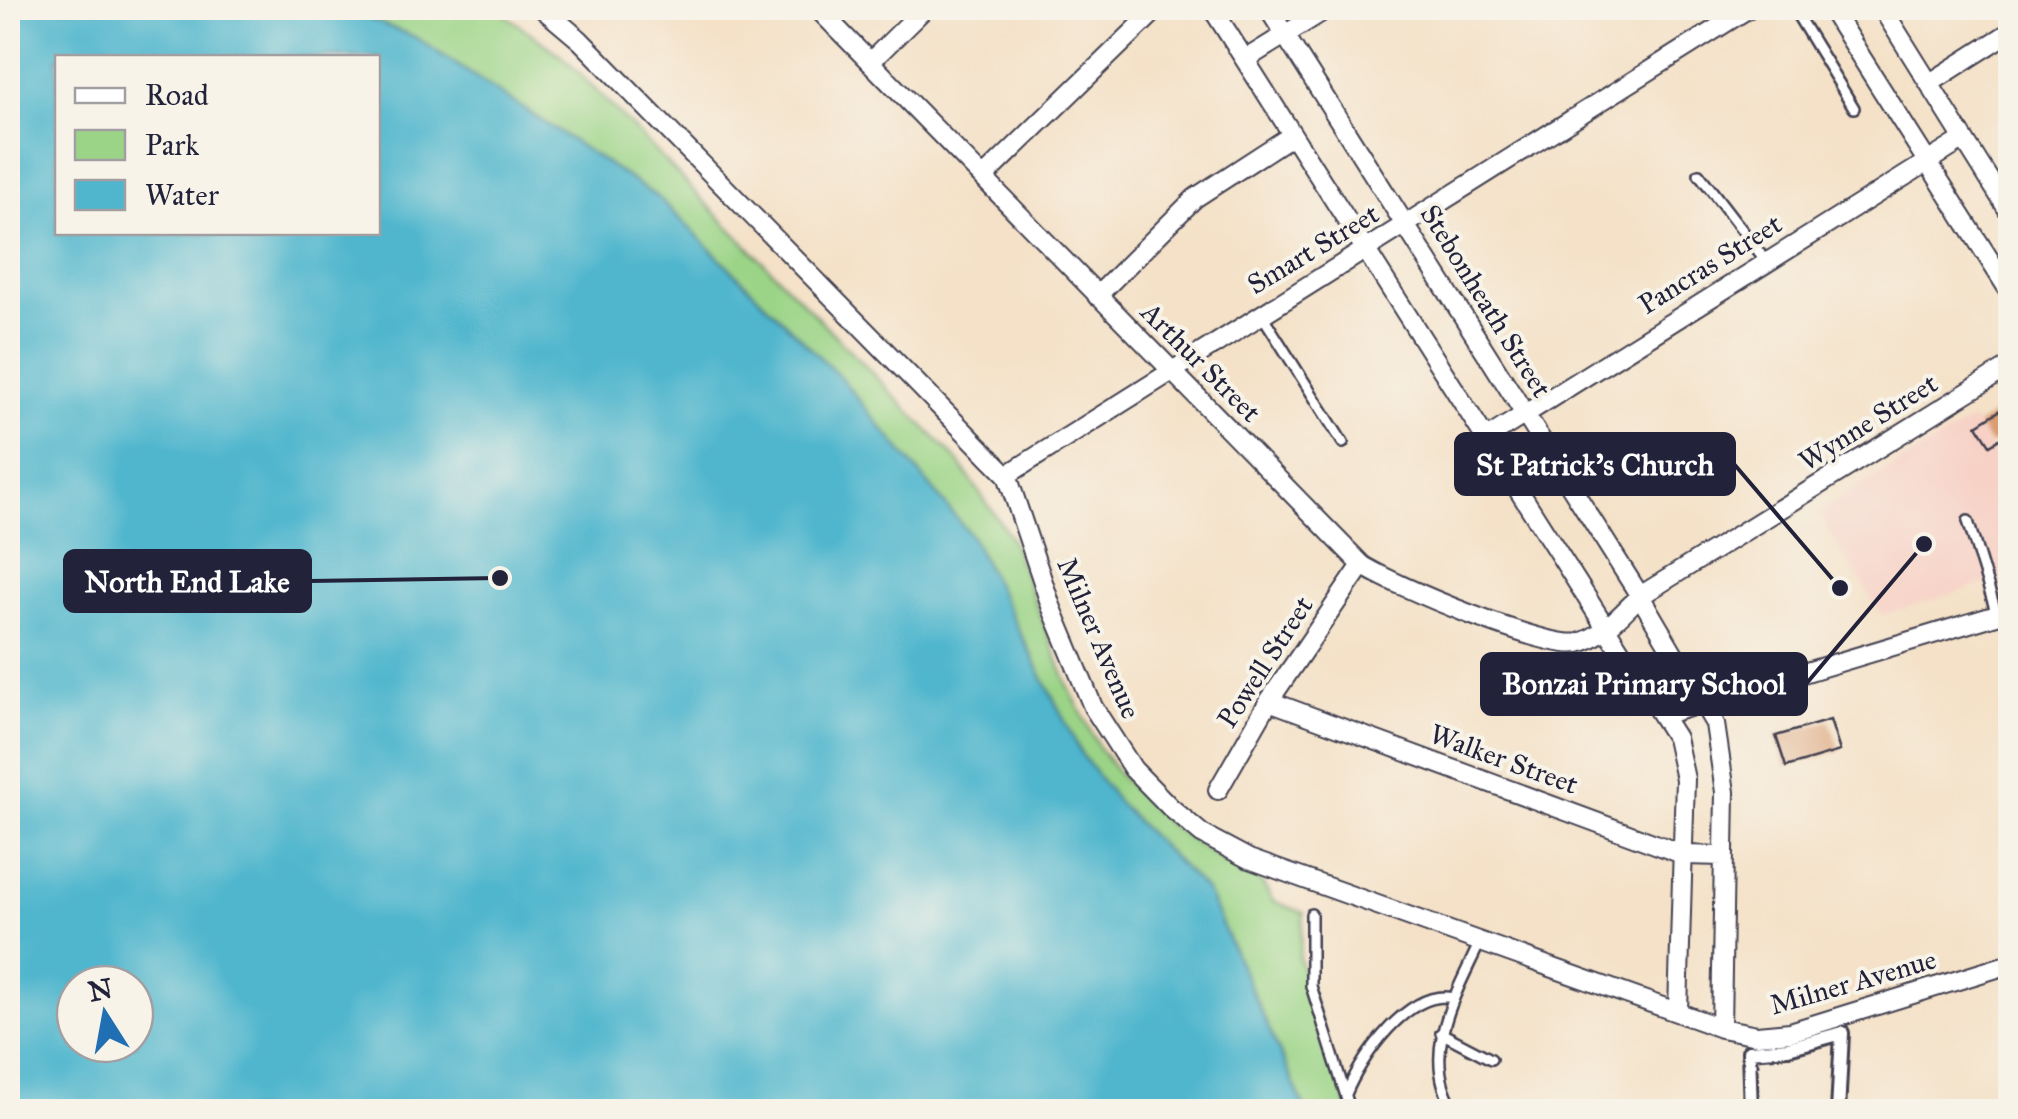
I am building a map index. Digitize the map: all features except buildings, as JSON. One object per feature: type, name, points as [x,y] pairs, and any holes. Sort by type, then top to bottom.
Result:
[{"type":"street","name":"Milner Avenue","points":[[542,8],[580,40],[1008,475],[1051,606],[1093,708],[1116,747],[1153,792],[1202,834],[1250,859],[1721,1028],[1757,1036],[1780,1034],[2010,964]]},
{"type":"street","name":"Arthur Street","points":[[817,8],[1362,565],[1421,595],[1562,642],[1583,642],[1607,626]]},
{"type":"street","points":[[870,62],[926,8]]},
{"type":"street","points":[[982,178],[1158,8]]},
{"type":"street","points":[[1212,8],[1663,716],[1684,764],[1685,855],[1678,1011]]},
{"type":"street","name":"Stebonheath Street","points":[[1268,8],[1640,596],[1715,724],[1724,762],[1721,1028]]},
{"type":"street","points":[[1246,60],[1328,8]]},
{"type":"street","name":"Smart Street","points":[[1008,475],[1171,368],[1749,8]]},
{"type":"street","points":[[1830,8],[1930,160],[2010,292]]},
{"type":"street","points":[[1882,8],[1964,139],[2004,188],[2010,213]]},
{"type":"street","points":[[1930,83],[2010,32]]},
{"type":"street","points":[[1096,296],[1195,198],[1292,136]]},
{"type":"street","name":"Pancras Street","points":[[1487,438],[1964,139]]},
{"type":"street","name":"Wynne Street","points":[[1607,626],[1640,596],[2010,366]]},
{"type":"street","name":"Powell Street","points":[[1218,790],[1269,701],[1362,565]]},
{"type":"street","points":[[1663,716],[2004,613]]},
{"type":"street","name":"Walker Street","points":[[1269,701],[1685,855],[1723,856]]},
{"type":"street","points":[[1751,1112],[1749,1051],[1788,1048],[1842,1034],[1838,1112]]},
{"type":"lane","points":[[1792,8],[1854,108]]},
{"type":"lane","points":[[1699,174],[1766,261]]},
{"type":"lane","points":[[1261,312],[1343,443]]},
{"type":"lane","points":[[1968,521],[2004,613]]},
{"type":"lane","points":[[1311,914],[1308,971],[1351,1112]]},
{"type":"lane","points":[[1456,1112],[1440,1082],[1441,1034],[1480,942]]},
{"type":"lane","points":[[1346,1094],[1368,1050],[1388,1030],[1423,1004],[1440,996],[1454,998]]},
{"type":"lane","points":[[1441,1034],[1490,1059]]},
{"type":"shaded area","points":[[1972,420],[2010,477],[2010,576],[1882,615],[1817,512]]},
{"type":"green space","points":[[342,8],[496,8],[562,56],[957,460],[1009,535],[1069,688],[1099,748],[1120,776],[1167,823],[1227,864],[1258,877],[1273,901],[1304,913],[1299,958],[1349,1111],[1306,1111],[1207,892],[1119,804],[1082,755],[971,536],[841,378],[660,199],[415,37]]},
{"type":"water","points":[[8,8],[342,8],[415,37],[660,199],[841,378],[971,536],[1082,755],[1119,804],[1207,892],[1306,1111],[8,1111]]},
{"type":"place","name":"Bonzai Primary School","points":[[1924,544]]},
{"type":"place","name":"North End Lake","points":[[500,578]]},
{"type":"place","name":"St Patrick's Church","points":[[1840,588]]}]
